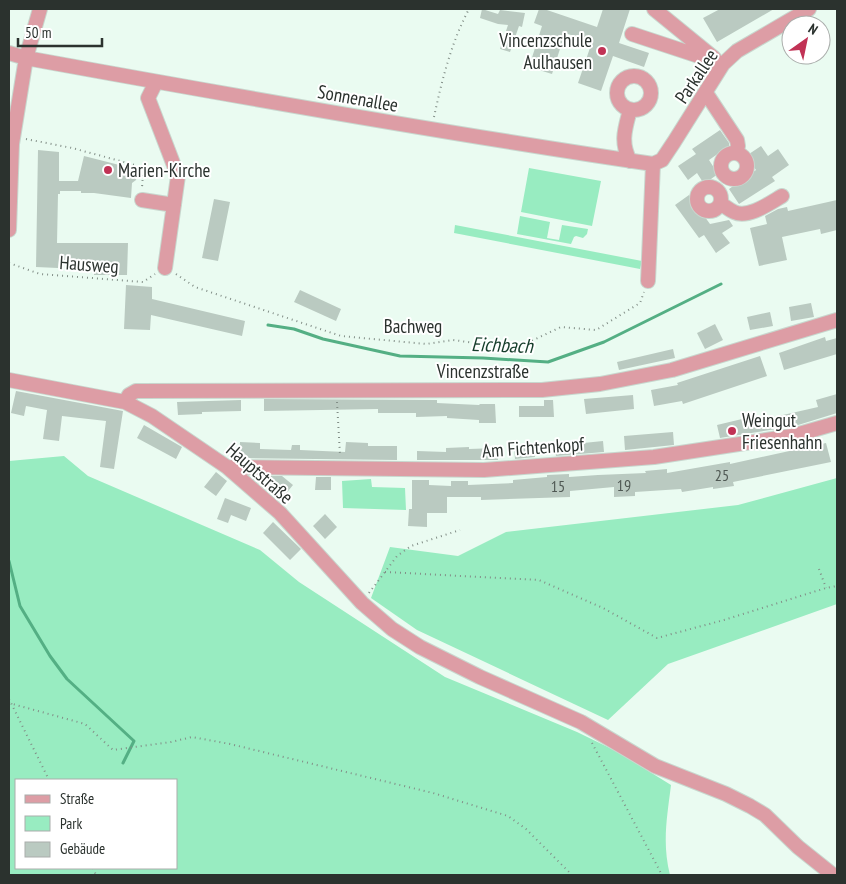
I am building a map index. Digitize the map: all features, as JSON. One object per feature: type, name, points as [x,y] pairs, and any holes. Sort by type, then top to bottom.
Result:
[{"type":"street","points":[[9,230],[14,136],[26,58],[40,9]]},
{"type":"street","points":[[654,9],[723,64]]},
{"type":"street","name":"Parkallee","points":[[652,164],[662,160],[723,64],[737,51],[809,9]]},
{"type":"street","points":[[632,34],[723,64]]},
{"type":"street","name":"Sonnenallee","points":[[9,53],[26,58],[156,82],[431,129],[652,164]]},
{"type":"street","points":[[156,82],[148,98],[178,176],[165,268]]},
{"type":"street","points":[[706,93],[737,140],[736,153],[745,159],[746,170],[739,178],[730,178],[719,197],[734,213],[742,214],[751,212],[782,196]]},
{"type":"street","points":[[630,110],[624,137],[624,150],[630,161]]},
{"type":"street","points":[[648,281],[652,164]]},
{"type":"street","points":[[142,200],[174,206]]},
{"type":"street","name":"Vincenzstraße","points":[[125,402],[129,395],[136,392],[542,390],[600,384],[672,370],[837,320]]},
{"type":"street","name":"Hauptstraße","points":[[9,382],[125,402],[152,416],[227,467],[280,513],[362,602],[392,629],[420,647],[449,662],[581,722],[655,766],[726,794],[750,806],[765,815],[833,875]]},
{"type":"street","name":"Am Fichtenkopf","points":[[227,467],[484,470],[654,457],[792,436],[837,423]]},
{"type":"path","points":[[431,129],[450,52],[469,9]]},
{"type":"path","points":[[14,136],[72,148],[135,165],[143,174],[142,200]]},
{"type":"path","name":"Hausweg","points":[[9,263],[40,274],[143,282],[165,268]]},
{"type":"path","name":"Bachweg","points":[[165,268],[195,287],[341,336],[426,344],[453,340],[504,347],[526,343],[561,327],[596,330],[640,303],[648,281]]},
{"type":"path","points":[[336,390],[341,468]]},
{"type":"path","points":[[362,602],[397,556],[411,546],[460,530]]},
{"type":"path","points":[[819,568],[826,588]]},
{"type":"path","points":[[385,572],[539,580],[603,608],[657,638],[837,586]]},
{"type":"path","points":[[9,699],[48,779]]},
{"type":"path","points":[[10,703],[85,724],[113,750],[171,742],[192,737],[230,744],[433,793],[508,816],[526,829],[572,875]]},
{"type":"path","points":[[581,722],[662,875]]},
{"type":"green space","points":[[529,168],[601,181],[592,226],[521,212]]},
{"type":"green space","points":[[520,216],[550,222],[547,238],[559,240],[562,225],[588,229],[587,234],[583,238],[574,237],[571,244],[517,234]]},
{"type":"green space","points":[[455,225],[642,261],[640,269],[454,233]]},
{"type":"green space","points":[[64,456],[88,476],[260,550],[299,582],[445,677],[577,732],[616,751],[671,785],[666,841],[670,875],[9,875],[9,461]]},
{"type":"green space","points":[[837,478],[837,604],[668,664],[608,720],[417,630],[371,598],[390,547],[458,556],[506,532],[738,505]]},
{"type":"green space","points":[[371,479],[372,487],[405,488],[406,510],[343,508],[342,481]]},
{"type":"building","points":[[482,9],[498,14],[500,10],[525,13],[522,27],[519,26],[510,52],[500,49],[508,25],[480,18]]},
{"type":"building","name":"Vincenzschule Aulhausen","points":[[539,9],[597,27],[603,9],[630,9],[619,43],[649,53],[644,67],[613,56],[601,91],[578,83],[592,42],[565,33],[552,74],[529,67],[542,26],[534,23]]},
{"type":"building","points":[[720,9],[774,9],[717,42],[703,18]]},
{"type":"building","points":[[720,130],[729,146],[709,160],[718,174],[704,184],[697,173],[688,180],[678,166],[696,154],[692,149]]},
{"type":"building","points":[[761,146],[768,156],[778,149],[789,165],[772,177],[775,181],[739,204],[729,189],[756,170],[746,156]]},
{"type":"building","points":[[38,150],[59,152],[59,181],[78,181],[84,156],[135,169],[138,173],[136,180],[132,183],[131,198],[81,193],[81,191],[60,191],[60,194],[58,194],[57,243],[128,243],[127,275],[94,275],[94,261],[59,260],[58,268],[36,267]]},
{"type":"building","points":[[689,195],[710,224],[729,220],[733,226],[722,233],[730,243],[716,253],[704,235],[699,238],[675,205]]},
{"type":"building","points":[[214,199],[230,202],[218,261],[202,258]]},
{"type":"building","points":[[837,200],[837,230],[821,234],[820,229],[782,237],[787,260],[759,266],[750,228],[767,224],[765,216],[778,209],[787,207],[788,211]]},
{"type":"building","points":[[126,285],[152,287],[152,299],[245,321],[242,336],[151,315],[150,330],[124,329]]},
{"type":"building","points":[[300,290],[341,309],[336,321],[294,302]]},
{"type":"building","points":[[811,303],[814,317],[791,321],[789,307]]},
{"type":"building","points":[[770,312],[773,326],[750,330],[747,317]]},
{"type":"building","points":[[715,324],[723,340],[705,349],[697,333]]},
{"type":"building","points":[[825,337],[826,341],[837,338],[837,354],[784,370],[779,353]]},
{"type":"building","points":[[673,349],[675,358],[619,370],[617,362]]},
{"type":"building","points":[[760,356],[767,376],[683,404],[682,401],[654,406],[651,390],[678,385],[677,383]]},
{"type":"building","points":[[16,391],[123,411],[114,469],[100,467],[106,421],[62,416],[59,441],[43,439],[47,410],[26,406],[24,416],[11,413]]},
{"type":"building","points":[[837,394],[837,413],[795,426],[720,438],[717,425],[742,419],[743,424],[818,407],[816,400]]},
{"type":"building","points":[[633,395],[634,409],[586,414],[584,399]]},
{"type":"building","points":[[264,399],[437,400],[437,403],[495,404],[496,423],[479,423],[479,420],[447,418],[447,416],[416,417],[416,413],[378,413],[378,409],[264,411]]},
{"type":"building","points":[[241,400],[241,411],[178,415],[177,402]]},
{"type":"building","points":[[544,400],[553,400],[554,417],[519,417],[519,406],[544,406]]},
{"type":"building","points":[[144,425],[182,447],[176,459],[137,438]]},
{"type":"building","points":[[673,432],[674,445],[625,450],[624,436]]},
{"type":"building","points":[[603,441],[604,452],[556,456],[554,446]]},
{"type":"building","points":[[240,442],[260,443],[260,449],[291,450],[292,445],[300,445],[300,450],[345,452],[346,442],[368,443],[368,446],[397,446],[397,460],[239,458]]},
{"type":"building","points":[[826,443],[831,462],[733,482],[734,486],[682,492],[681,489],[635,492],[635,496],[614,497],[614,487],[570,491],[570,497],[481,500],[481,497],[447,497],[447,513],[427,513],[427,527],[408,526],[409,509],[412,509],[412,480],[429,480],[429,485],[451,486],[451,481],[468,481],[468,485],[513,483],[513,480],[547,477],[547,475],[569,474],[569,477],[646,473],[645,471],[667,469],[667,473],[730,462],[730,464]]},
{"type":"building","points":[[534,445],[535,457],[515,459],[514,447]]},
{"type":"building","points":[[469,447],[469,449],[497,448],[498,460],[417,460],[417,451],[446,452],[446,448]]},
{"type":"building","points":[[216,472],[227,481],[216,496],[204,487]]},
{"type":"building","points":[[268,476],[282,476],[293,485],[284,496],[264,481]]},
{"type":"building","points":[[316,477],[331,477],[331,490],[315,490]]},
{"type":"building","points":[[225,498],[251,508],[246,521],[231,515],[228,523],[217,519]]},
{"type":"building","points":[[325,514],[337,527],[325,539],[313,526]]},
{"type":"building","points":[[273,522],[301,549],[290,560],[263,533]]},
{"type":"waterway","name":"Eichbach","points":[[268,325],[294,329],[323,339],[400,356],[548,362],[604,342],[721,284]]},
{"type":"waterway","points":[[9,561],[20,606],[50,656],[67,679],[134,741],[123,763]]},
{"type":"place","name":"Vincenzschule Aulhausen","points":[[602,51]]},
{"type":"place","name":"Marien-Kirche","points":[[108,170]]},
{"type":"place","name":"Weingut Friesenhahn","points":[[732,431]]}]
